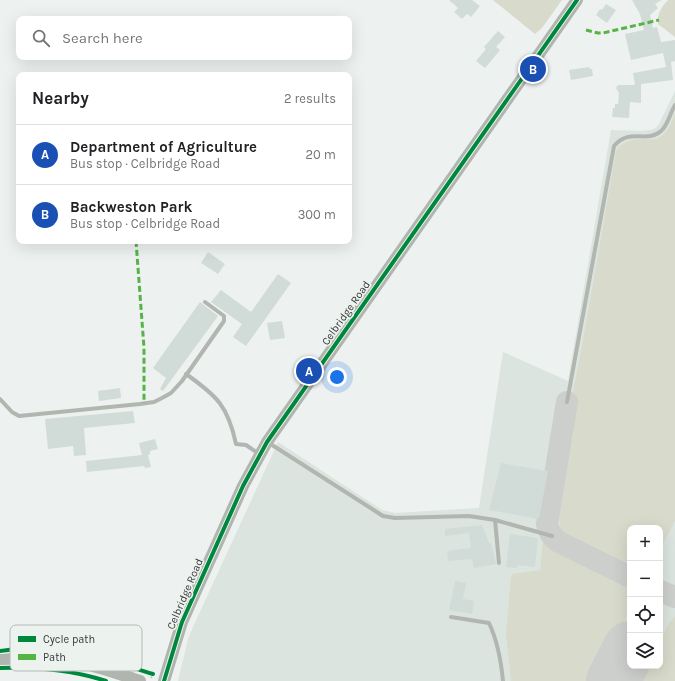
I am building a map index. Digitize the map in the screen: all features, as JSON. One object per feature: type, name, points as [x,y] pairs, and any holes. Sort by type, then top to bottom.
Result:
[{"type":"main road","name":"Celbridge Road","points":[[164,681],[182,622],[240,492],[267,442],[577,0]]},
{"type":"main road","points":[[0,660],[10,659]]},
{"type":"main road","points":[[120,671],[148,676]]},
{"type":"lane","points":[[567,402],[614,146],[624,137],[655,135],[661,131],[675,105]]},
{"type":"lane","points":[[0,399],[12,412],[19,416],[144,403],[158,400],[171,393],[224,321],[224,316],[205,302]]},
{"type":"lane","points":[[186,374],[217,398],[228,416],[236,444],[246,445],[260,454]]},
{"type":"lane","points":[[267,442],[383,516],[395,518],[470,516],[495,520],[552,536]]},
{"type":"lane","points":[[495,520],[499,563]]},
{"type":"lane","points":[[452,617],[489,623],[496,639],[503,681]]},
{"type":"shaded area","points":[[675,91],[675,681],[178,681],[188,639],[193,627],[278,442],[382,510],[395,513],[479,508],[503,352],[568,381],[611,130],[639,131],[656,128]]},
{"type":"green space","points":[[493,0],[562,0],[542,28],[535,34]]},
{"type":"green space","points":[[668,0],[675,0],[675,37],[658,24],[660,11]]},
{"type":"green space","points":[[675,113],[675,521],[663,543],[663,525],[627,525],[627,572],[568,542],[563,537],[560,530],[559,514],[574,430],[566,427],[582,346],[616,151],[620,146],[629,141],[640,139],[657,139],[661,137],[669,128]]},
{"type":"green space","points":[[543,540],[552,542],[581,559],[627,581],[627,617],[592,681],[511,681],[506,634],[512,574],[540,570]]},
{"type":"green space","points":[[675,616],[675,681],[639,681],[645,669],[663,669],[663,635],[669,623]]},
{"type":"building","points":[[449,0],[472,0],[480,6],[471,17],[467,14],[462,19],[454,12],[458,8]]},
{"type":"building","points":[[632,0],[662,0],[655,4],[658,8],[650,15],[653,28],[657,27],[661,42],[675,40],[675,61],[671,62],[673,80],[641,84],[641,103],[630,102],[629,118],[612,117],[613,108],[615,108],[615,104],[618,104],[619,93],[616,88],[618,85],[635,85],[633,73],[666,67],[663,53],[631,60],[625,34],[644,30],[640,14]]},
{"type":"building","points":[[606,4],[616,10],[607,23],[596,15]]},
{"type":"building","points":[[498,31],[505,37],[496,47],[500,50],[485,68],[476,61],[486,49],[484,47]]},
{"type":"building","points":[[589,67],[592,69],[593,76],[571,80],[569,70]]},
{"type":"building","points":[[208,252],[225,264],[218,274],[201,263]]},
{"type":"building","points":[[278,274],[291,283],[246,346],[233,337],[242,324],[211,302],[221,290],[251,312]]},
{"type":"building","points":[[200,302],[218,316],[163,391],[160,389],[166,378],[153,368]]},
{"type":"building","points":[[282,321],[285,338],[270,340],[267,323]]},
{"type":"building","points":[[120,388],[121,398],[99,401],[98,391]]},
{"type":"building","points":[[133,411],[135,423],[84,428],[86,455],[74,456],[73,446],[48,449],[45,419]]},
{"type":"building","points":[[155,439],[158,449],[150,451],[150,454],[148,455],[151,467],[145,468],[144,466],[87,472],[86,461],[142,455],[139,443]]},
{"type":"building","points":[[501,463],[548,471],[539,519],[489,510]]},
{"type":"building","points":[[482,525],[489,543],[491,543],[496,564],[474,568],[472,559],[448,561],[447,551],[471,548],[469,533],[445,536],[445,529]]},
{"type":"building","points":[[510,534],[538,538],[535,567],[518,565],[517,568],[506,567]]},
{"type":"building","points":[[455,581],[466,583],[463,599],[474,601],[472,614],[449,610]]},
{"type":"taxiway","points":[[567,402],[547,524],[549,530],[558,541],[627,576]]},
{"type":"taxiway","points":[[663,592],[675,597]]},
{"type":"runway","points":[[613,681],[627,654]]},
{"type":"marked path","points":[[586,30],[603,33],[659,20]]},
{"type":"marked path","points":[[136,244],[144,348],[144,403]]},
{"type":"cycle path","points":[[164,681],[182,622],[243,486],[267,442],[577,0]]},
{"type":"cycle path","points":[[0,651],[10,650]]},
{"type":"cycle path","points":[[0,668],[10,668]]},
{"type":"cycle path","points":[[60,671],[80,674],[106,681]]},
{"type":"cycle path","points":[[142,671],[153,674]]},
{"type":"place","name":"Backweston Park","points":[[533,69]]},
{"type":"place","name":"Department of Agriculture","points":[[309,371]]}]
